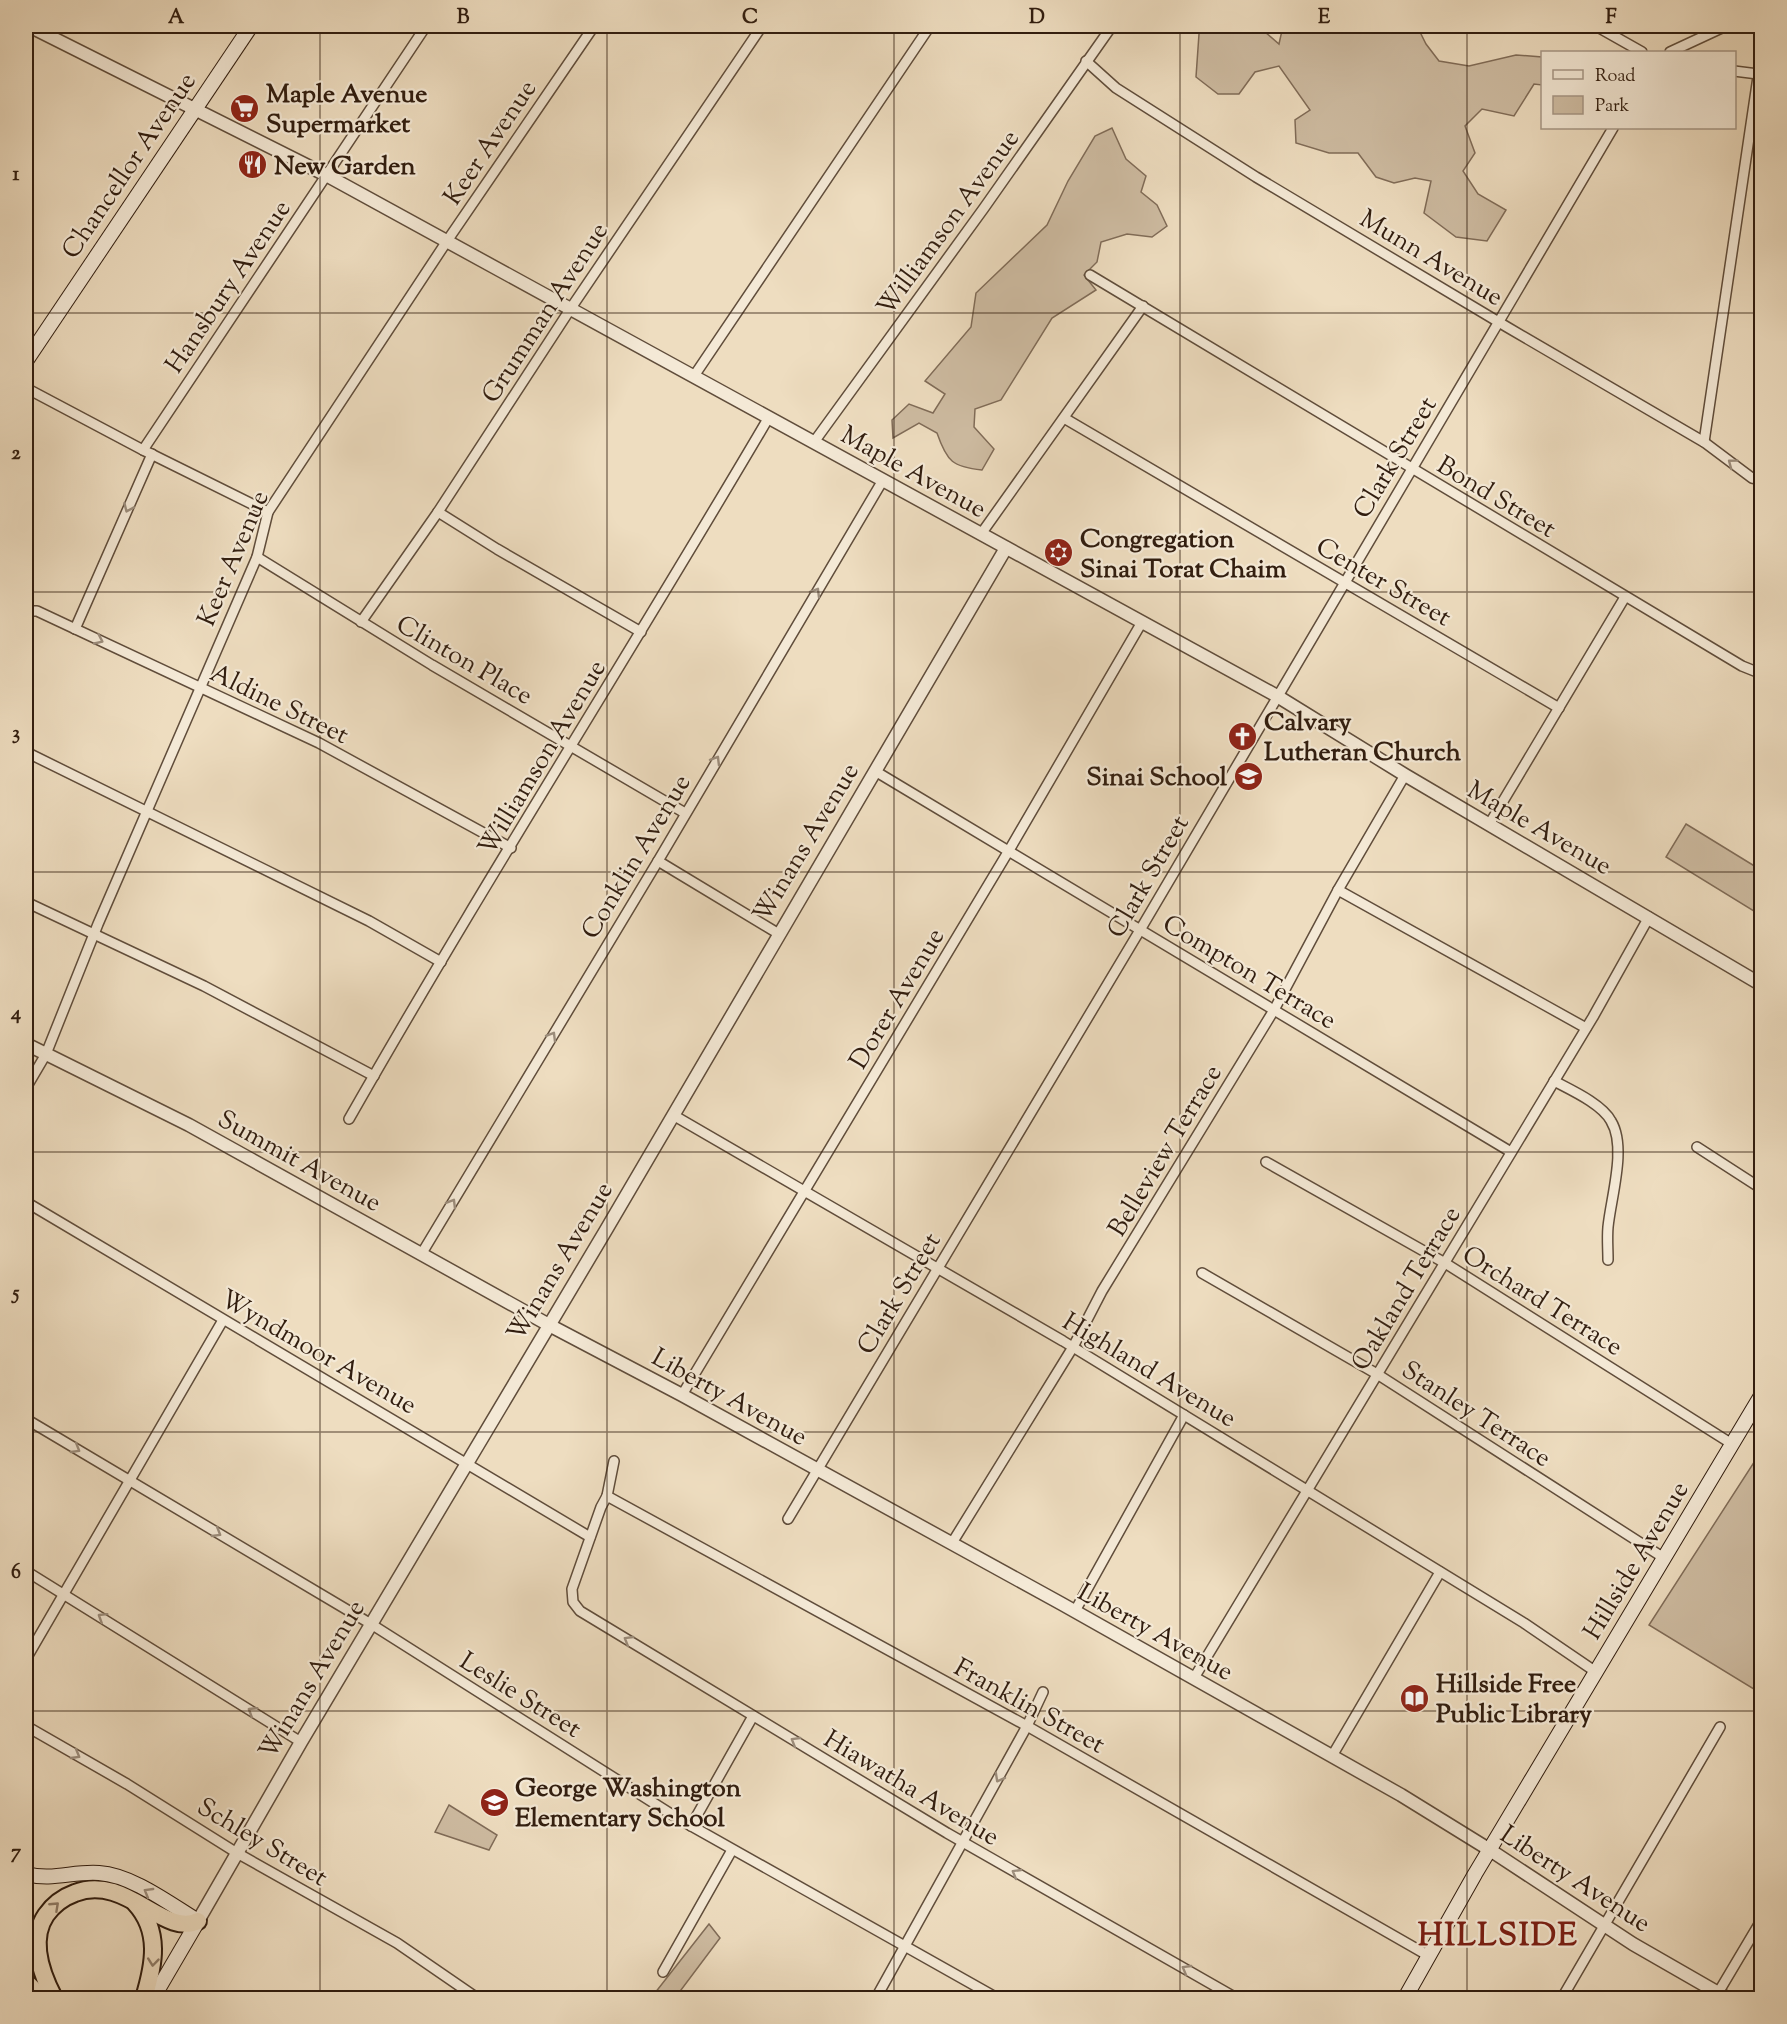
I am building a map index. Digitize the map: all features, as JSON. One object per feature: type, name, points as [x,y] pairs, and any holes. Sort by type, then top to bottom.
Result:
[{"type":"highway","points":[[54,1998],[42,1969],[39,1953],[40,1931],[45,1916],[57,1904],[77,1892],[101,1888],[122,1894],[177,1923],[187,1925],[198,1921]]},
{"type":"highway","points":[[122,1894],[140,1909],[151,1930],[154,1957],[144,1998]]},
{"type":"highway","points":[[26,1982],[42,1998]]},
{"type":"main road","name":"Chancellor Avenue","points":[[26,361],[251,26]]},
{"type":"main road","name":"Hillside Avenue","points":[[1405,1998],[1490,1850],[1761,1394]]},
{"type":"main road","points":[[26,1874],[51,1878],[93,1872],[118,1876],[198,1921]]},
{"type":"main road","name":"Winans Avenue","points":[[153,1998],[198,1921]]},
{"type":"street","name":"Maple Avenue","points":[[29,26],[326,175],[1276,696],[1405,775],[1761,985]]},
{"type":"street","points":[[26,33],[29,26]]},
{"type":"street","name":"Hansbury Avenue","points":[[75,629],[148,452],[326,175],[426,26]]},
{"type":"street","name":"Keer Avenue","points":[[26,1088],[46,1054],[199,687],[257,557],[268,512],[447,241],[594,26]]},
{"type":"street","name":"Grumman Avenue","points":[[361,622],[438,512],[571,308],[762,26]]},
{"type":"street","points":[[694,376],[930,26]]},
{"type":"street","name":"Williamson Avenue","points":[[814,442],[984,208],[1112,26]]},
{"type":"street","points":[[1596,26],[1639,51]]},
{"type":"street","points":[[1672,51],[1726,26]]},
{"type":"street","points":[[1704,442],[1761,50]]},
{"type":"street","name":"Munn Avenue","points":[[1086,61],[1116,88],[1256,177],[1704,442],[1752,478],[1761,480]]},
{"type":"street","points":[[1736,71],[1758,74]]},
{"type":"street","name":"Clark Street","points":[[788,1520],[1140,930],[1612,129]]},
{"type":"street","name":"Bond Street","points":[[1090,275],[1411,470],[1742,666],[1761,674]]},
{"type":"street","points":[[981,534],[1143,306]]},
{"type":"street","points":[[26,388],[268,512]]},
{"type":"street","name":"Williamson Avenue","points":[[349,1119],[769,417]]},
{"type":"street","name":"Center Street","points":[[1064,418],[1559,708]]},
{"type":"street","name":"Conklin Avenue","points":[[422,1253],[658,861],[883,480]]},
{"type":"street","points":[[438,512],[641,632]]},
{"type":"street","name":"Winans Avenue","points":[[198,1921],[301,1742],[673,1116],[1006,548]]},
{"type":"street","name":"Clinton Place","points":[[257,557],[432,665],[685,813]]},
{"type":"street","points":[[1490,824],[1625,597]]},
{"type":"street","name":"Aldine Street","points":[[26,610],[37,611],[319,743],[511,848]]},
{"type":"street","name":"Dorer Avenue","points":[[682,1395],[1008,851],[1142,622]]},
{"type":"street","points":[[26,752],[369,921],[441,962]]},
{"type":"street","name":"Compton Terrace","points":[[875,771],[1511,1152]]},
{"type":"street","name":"Belleview Terrace","points":[[952,1543],[1073,1347],[1102,1292],[1274,1010],[1338,890],[1405,775]]},
{"type":"street","points":[[658,861],[779,934]]},
{"type":"street","points":[[1338,890],[1586,1028]]},
{"type":"street","points":[[26,902],[204,986],[374,1076]]},
{"type":"street","name":"Oakland Terrace","points":[[1194,1678],[1586,1028],[1649,917]]},
{"type":"street","name":"Summit Avenue","points":[[26,1044],[189,1125],[549,1325]]},
{"type":"street","points":[[1554,1081],[1599,1107],[1611,1119],[1616,1133],[1618,1150],[1608,1229],[1608,1260]]},
{"type":"street","name":"Highland Avenue","points":[[673,1116],[1073,1347],[1524,1623],[1596,1672]]},
{"type":"street","points":[[1697,1147],[1761,1189]]},
{"type":"street","name":"Orchard Terrace","points":[[1266,1162],[1444,1263],[1732,1444]]},
{"type":"street","name":"Wyndmoor Avenue","points":[[26,1202],[590,1537]]},
{"type":"street","name":"Stanley Terrace","points":[[1202,1273],[1377,1374],[1664,1558]]},
{"type":"street","points":[[26,1659],[223,1320]]},
{"type":"street","name":"Liberty Avenue","points":[[549,1325],[952,1543],[1401,1795],[1723,1996]]},
{"type":"street","points":[[1075,1611],[1184,1415]]},
{"type":"street","name":"Leslie Street","points":[[26,1419],[371,1624],[691,1826],[997,1998]]},
{"type":"street","points":[[590,1537],[607,1496],[614,1461]]},
{"type":"street","name":"Franklin Street","points":[[607,1496],[1027,1726],[1429,1956]]},
{"type":"street","name":"Hiawatha Avenue","points":[[590,1537],[572,1589],[573,1602],[580,1611],[963,1842],[1236,1998]]},
{"type":"street","points":[[26,1571],[301,1742]]},
{"type":"street","points":[[1332,1756],[1440,1572]]},
{"type":"street","points":[[876,1998],[1027,1726],[1043,1692]]},
{"type":"street","points":[[691,1826],[753,1716]]},
{"type":"street","name":"Schley Street","points":[[26,1726],[127,1784],[237,1853],[397,1943],[477,1998]]},
{"type":"street","points":[[1562,1998],[1720,1727]]},
{"type":"street","points":[[663,1972],[732,1850]]},
{"type":"street","points":[[1723,1996],[1761,1919]]},
{"type":"green space","points":[[1204,26],[1258,26],[1279,44],[1283,26],[1417,26],[1426,44],[1439,61],[1469,66],[1516,55],[1541,57],[1541,85],[1534,84],[1514,116],[1482,109],[1465,126],[1475,153],[1463,171],[1478,194],[1506,210],[1487,241],[1456,237],[1424,213],[1431,181],[1415,178],[1394,183],[1376,177],[1358,153],[1329,153],[1296,143],[1295,120],[1310,110],[1279,66],[1255,72],[1239,94],[1218,94],[1196,77],[1199,34]]},
{"type":"green space","points":[[1112,128],[1126,159],[1146,176],[1141,192],[1157,205],[1167,226],[1152,237],[1127,234],[1101,242],[1097,262],[1084,275],[1096,290],[1052,318],[1001,400],[975,409],[974,427],[994,449],[982,470],[964,467],[952,461],[944,451],[937,433],[919,423],[893,438],[892,420],[909,404],[933,413],[945,394],[925,381],[971,327],[976,293],[1047,225],[1068,181],[1095,136]]},
{"type":"green space","points":[[1686,824],[1761,870],[1761,905],[1757,913],[1666,857]]},
{"type":"green space","points":[[1760,1453],[1762,1682],[1757,1691],[1649,1625]]},
{"type":"green space","points":[[449,1805],[497,1835],[489,1850],[435,1832]]},
{"type":"green space","points":[[709,1924],[720,1938],[675,1998],[651,1998]]},
{"type":"place","name":"Maple Avenue Supermarket","points":[[245,108]]},
{"type":"place","name":"New Garden","points":[[253,165]]},
{"type":"place","name":"Congregation Sinai Torat Chaim","points":[[1059,553]]},
{"type":"place","name":"Calvary Lutheran Church","points":[[1243,736]]},
{"type":"place","name":"Sinai School","points":[[1248,776]]},
{"type":"place","name":"Hillside Free Public Library","points":[[1415,1698]]},
{"type":"place","name":"George Washington Elementary School","points":[[494,1802]]},
{"type":"district","name":"HILLSIDE","points":[[1498,1934]]}]
